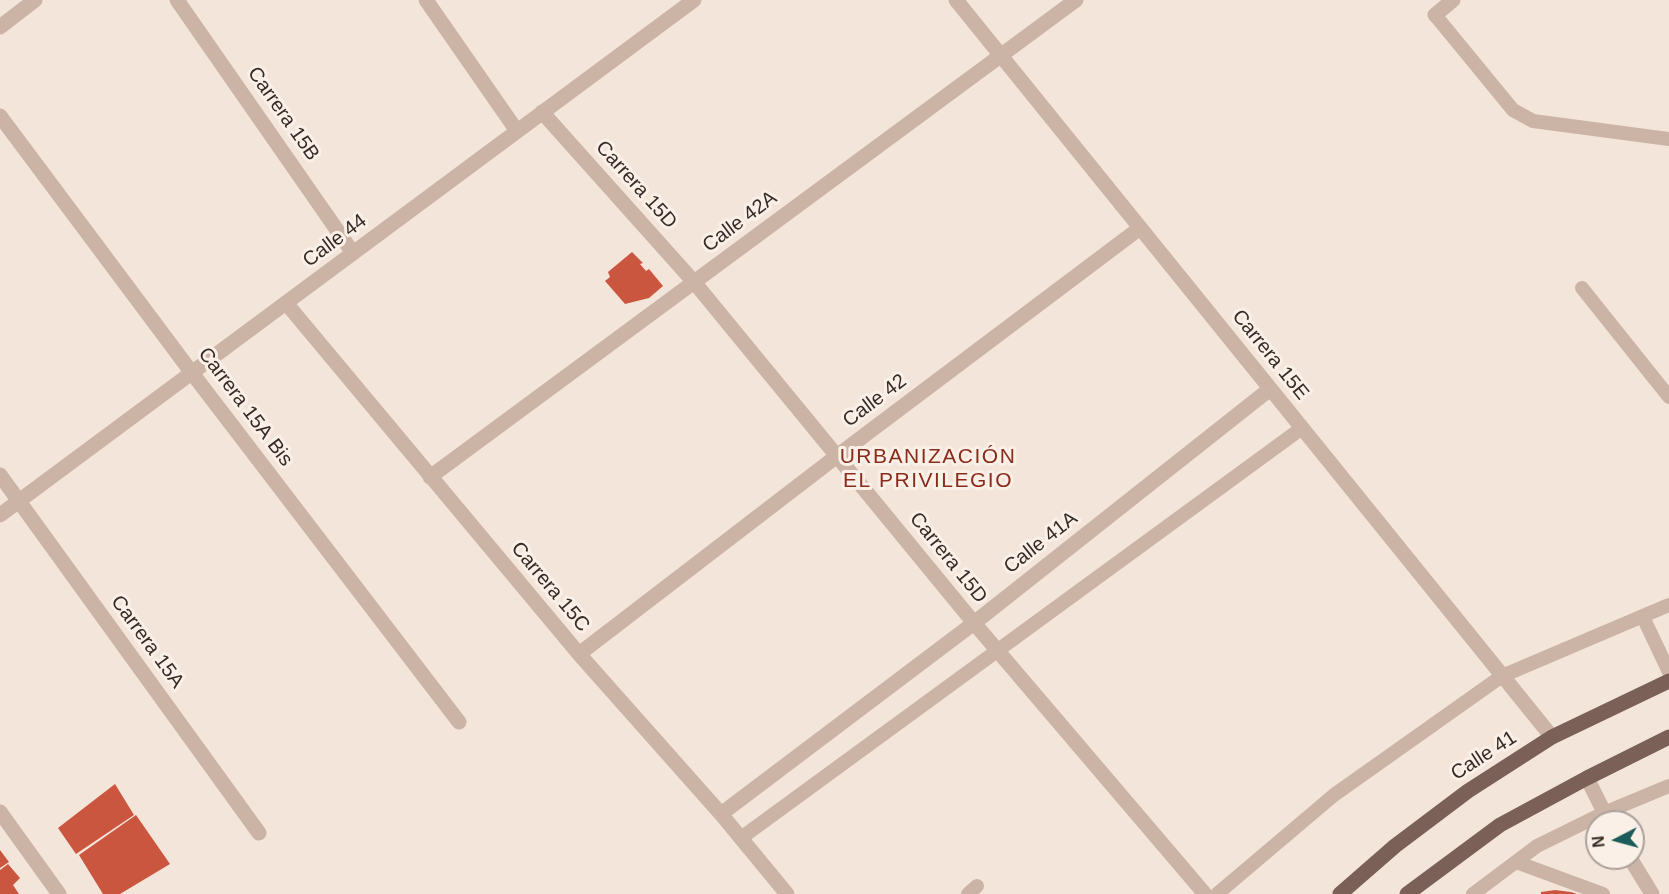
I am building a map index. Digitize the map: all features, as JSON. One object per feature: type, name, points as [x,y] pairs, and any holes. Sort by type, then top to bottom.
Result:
[{"type":"main road","name":"Calle 41","points":[[1340,894],[1395,846],[1468,791],[1552,737],[1669,681]]},
{"type":"main road","points":[[1407,894],[1500,825],[1669,737]]},
{"type":"street","points":[[0,27],[35,0]]},
{"type":"street","name":"Carrera 15B","points":[[177,0],[353,253]]},
{"type":"street","points":[[426,0],[517,131]]},
{"type":"street","name":"Carrera 15E","points":[[956,0],[1552,737]]},
{"type":"street","name":"Calle 42A","points":[[430,477],[1076,0]]},
{"type":"street","points":[[1435,15],[1453,0]]},
{"type":"street","name":"Calle 44","points":[[0,515],[517,131],[686,2]]},
{"type":"street","name":"Carrera 15D","points":[[542,112],[694,282],[974,623],[1205,894]]},
{"type":"street","name":"Carrera 15A Bis","points":[[0,116],[192,373],[459,722]]},
{"type":"street","name":"Calle 42","points":[[579,654],[1140,228]]},
{"type":"street","name":"Carrera 15C","points":[[286,303],[579,654],[721,814],[787,894]]},
{"type":"street","name":"Calle 41A","points":[[721,814],[974,623],[1270,389]]},
{"type":"street","name":"Carrera 15A","points":[[0,475],[259,833]]},
{"type":"street","points":[[1587,778],[1602,810]]},
{"type":"street","points":[[0,812],[59,894]]},
{"type":"street","points":[[1637,870],[1652,894]]},
{"type":"lane","points":[[1435,15],[1513,110],[1533,121],[1669,139]]},
{"type":"lane","points":[[1582,288],[1669,397]]},
{"type":"lane","points":[[741,838],[999,652],[1302,428]]},
{"type":"lane","points":[[1216,894],[1334,795],[1503,676],[1669,605]]},
{"type":"lane","points":[[1643,617],[1669,672]]},
{"type":"lane","points":[[1622,810],[1669,786]]},
{"type":"lane","points":[[1473,894],[1538,846],[1585,827]]},
{"type":"lane","points":[[1516,862],[1603,894]]},
{"type":"building","points":[[632,252],[643,263],[640,264],[646,271],[649,269],[663,286],[649,298],[625,304],[605,281],[610,277],[608,272]]},
{"type":"building","points":[[115,784],[134,815],[76,854],[58,828]]},
{"type":"building","points":[[136,815],[170,864],[120,894],[103,894],[79,855]]},
{"type":"building","points":[[0,850],[9,862],[0,868]]},
{"type":"building","points":[[8,864],[20,878],[13,885],[19,894],[0,894],[0,870]]},
{"type":"building","points":[[1555,890],[1577,894],[1541,894],[1541,892]]},
{"type":"district","name":"URBANIZACIÓN EL PRIVILEGIO","points":[[928,469]]}]
